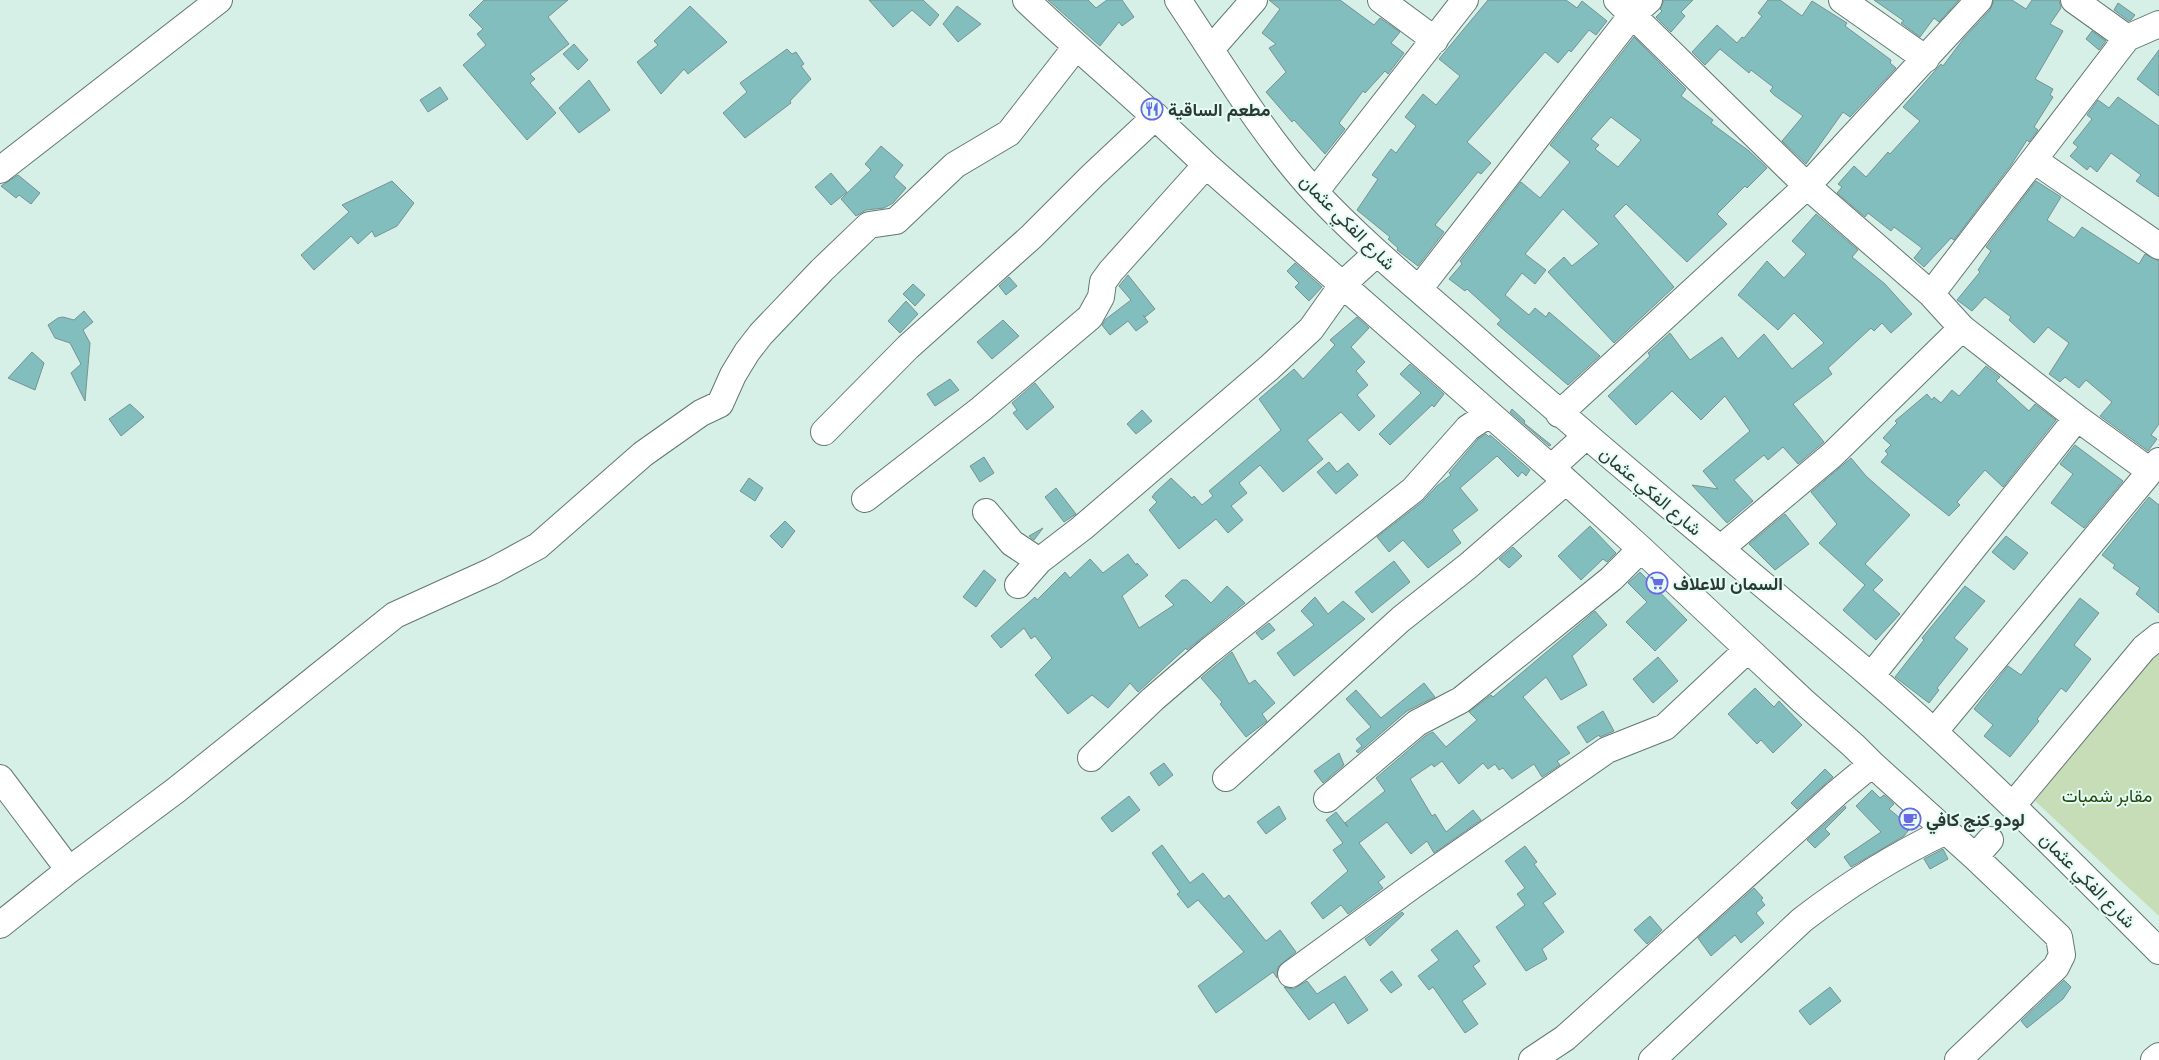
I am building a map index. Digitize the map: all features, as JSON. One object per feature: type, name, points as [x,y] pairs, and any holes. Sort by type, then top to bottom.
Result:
[{"type":"street","points":[[0,170],[219,0]]},
{"type":"street","points":[[1026,0],[1076,47],[1156,116],[1206,165],[1559,474],[1946,831],[1982,849],[2058,937],[2062,955],[2056,967],[1958,1060]]},
{"type":"street","name":"شارع الفكي عثمان","points":[[1178,0],[1259,121],[1294,167],[1315,192],[1377,253],[1559,414],[1871,676],[1934,732],[2013,806],[2159,951]]},
{"type":"street","points":[[1211,49],[1254,0]]},
{"type":"street","points":[[1381,0],[1435,40]]},
{"type":"street","points":[[1315,192],[1465,0]]},
{"type":"street","points":[[1842,0],[1926,59]]},
{"type":"street","points":[[1559,414],[1807,186],[1979,0]]},
{"type":"street","points":[[2074,0],[2126,38]]},
{"type":"street","points":[[1418,289],[1633,5],[1807,186],[1931,294],[1962,328],[2078,418],[2155,466],[1934,732]]},
{"type":"street","points":[[1931,294],[2126,38],[2159,24]]},
{"type":"street","points":[[0,925],[69,870],[176,791],[395,615],[492,571],[538,546],[643,454],[701,413],[720,404],[733,375],[747,352],[761,334],[822,270],[870,224],[896,221],[955,165],[1009,134],[1076,47]]},
{"type":"street","points":[[824,432],[908,347],[1031,237],[1156,116]]},
{"type":"street","points":[[2034,160],[2159,246]]},
{"type":"street","points":[[865,499],[981,408],[1090,317],[1101,297],[1103,282],[1206,165]]},
{"type":"street","points":[[1018,585],[1039,561],[1082,528],[1269,368],[1311,329],[1343,284],[1377,253]]},
{"type":"street","points":[[1720,549],[1832,454],[1962,328]]},
{"type":"street","points":[[1091,758],[1153,699],[1209,651],[1413,490],[1468,428],[1489,414]]},
{"type":"street","points":[[1871,676],[2078,418]]},
{"type":"street","points":[[1226,778],[1401,619],[1468,566],[1559,474],[1586,436]]},
{"type":"street","points":[[986,512],[1012,543],[1039,561]]},
{"type":"street","points":[[1327,799],[1417,723],[1460,700],[1610,579],[1641,549]]},
{"type":"street","points":[[2013,806],[2144,648],[2159,636]]},
{"type":"street","points":[[1291,974],[1412,886],[1607,750],[1665,728],[1748,650]]},
{"type":"street","points":[[1532,1060],[1565,1038],[1837,793],[1872,764]]},
{"type":"street","points":[[0,778],[69,870]]},
{"type":"street","points":[[1652,1060],[1802,920],[1821,905],[1903,854],[1946,831]]},
{"type":"street","points":[[2154,1060],[2159,1056]]},
{"type":"green space","name":"مقابر شمبات","points":[[2159,642],[2159,916],[2035,801]]},
{"type":"building","points":[[484,0],[568,0],[548,17],[569,44],[530,74],[535,79],[530,83],[556,113],[527,140],[463,65],[486,45],[477,34],[483,29],[469,15]]},
{"type":"building","points":[[869,0],[923,0],[939,15],[930,26],[912,10],[893,27]]},
{"type":"building","points":[[1048,0],[1088,0],[1096,8],[1107,0],[1122,0],[1134,17],[1122,26],[1119,22],[1100,46]]},
{"type":"building","points":[[1269,0],[1340,0],[1374,25],[1380,18],[1400,32],[1391,43],[1404,53],[1388,74],[1385,71],[1365,93],[1363,91],[1339,123],[1345,129],[1325,154],[1294,120],[1292,122],[1266,92],[1286,72],[1269,48],[1276,44],[1262,33],[1280,9]]},
{"type":"building","points":[[1488,0],[1566,0],[1577,8],[1582,1],[1607,21],[1596,35],[1589,30],[1571,52],[1569,50],[1558,63],[1545,52],[1467,142],[1491,163],[1481,174],[1478,172],[1435,225],[1444,232],[1418,266],[1397,250],[1398,248],[1388,239],[1390,237],[1357,210],[1378,179],[1372,175],[1391,149],[1396,153],[1416,126],[1405,117],[1423,94],[1436,105],[1460,76],[1439,59]]},
{"type":"building","points":[[1664,0],[1693,0],[1681,12],[1685,16],[1671,32],[1656,17],[1662,11],[1660,9]]},
{"type":"building","points":[[1768,0],[1780,0],[1802,16],[1812,1],[1847,23],[1845,26],[1891,60],[1890,63],[1896,68],[1850,117],[1843,112],[1806,164],[1782,141],[1803,116],[1774,95],[1770,91],[1773,87],[1751,70],[1749,73],[1720,49],[1705,65],[1692,52],[1717,25],[1737,43],[1742,37],[1744,38],[1762,16],[1758,13]]},
{"type":"building","points":[[1874,0],[1959,0],[1939,22],[1934,18],[1920,37],[1901,23],[1904,21]]},
{"type":"building","points":[[1994,0],[2012,0],[2026,9],[2032,0],[2059,0],[2061,8],[2050,24],[2063,31],[2035,79],[2053,89],[2050,95],[2053,97],[2034,127],[2038,130],[2029,142],[2027,140],[2011,165],[1954,240],[1951,238],[1924,267],[1914,258],[1922,248],[1894,227],[1891,231],[1868,213],[1865,217],[1837,193],[1842,187],[1838,184],[1854,166],[1866,177],[1888,152],[1890,154],[1920,121],[1903,107],[1941,64],[1943,66],[1964,38],[1990,10]]},
{"type":"building","points":[[2118,3],[2135,15],[2131,20],[2129,21],[2114,10]]},
{"type":"building","points":[[690,6],[727,42],[688,74],[684,69],[661,94],[637,62],[658,45],[654,41]]},
{"type":"building","points":[[957,6],[981,24],[958,42],[943,24]]},
{"type":"building","points":[[2092,31],[2106,41],[2099,50],[2086,39]]},
{"type":"building","points":[[1634,37],[1686,89],[1681,96],[1713,120],[1711,123],[1749,151],[1767,168],[1747,188],[1745,186],[1717,214],[1727,224],[1687,262],[1626,204],[1614,216],[1674,287],[1614,343],[1548,272],[1564,257],[1572,266],[1599,244],[1563,209],[1525,254],[1546,270],[1535,284],[1522,273],[1505,295],[1529,315],[1535,308],[1546,317],[1549,312],[1600,356],[1568,385],[1497,324],[1501,320],[1467,289],[1465,291],[1449,279],[1462,264],[1460,261],[1521,182],[1540,198],[1570,162],[1550,145]],"holes":[[[1611,117],[1641,140],[1618,167],[1595,149],[1599,145],[1591,139]]]},
{"type":"building","points":[[574,44],[588,60],[578,70],[563,54]]},
{"type":"building","points":[[787,49],[792,54],[796,52],[804,64],[801,66],[811,79],[790,101],[791,103],[745,138],[723,113],[747,92],[740,83]]},
{"type":"building","points":[[2159,50],[2159,96],[2137,79]]},
{"type":"building","points":[[589,80],[610,110],[579,133],[559,108]]},
{"type":"building","points":[[440,87],[448,99],[428,112],[420,100]]},
{"type":"building","points":[[2118,97],[2159,126],[2159,197],[2136,181],[2141,175],[2111,153],[2097,172],[2090,166],[2087,170],[2070,156],[2078,147],[2073,143],[2092,119],[2087,115],[2098,100],[2109,108]]},
{"type":"building","points":[[881,146],[903,165],[894,177],[906,188],[893,203],[884,208],[866,210],[856,216],[841,199],[871,170],[865,164]]},
{"type":"building","points":[[831,173],[847,192],[831,205],[815,187]]},
{"type":"building","points":[[18,175],[40,193],[31,204],[19,195],[16,198],[1,186]]},
{"type":"building","points":[[392,181],[414,203],[397,226],[375,237],[372,231],[358,244],[351,236],[314,270],[301,255],[349,212],[342,205]]},
{"type":"building","points":[[2036,181],[2061,197],[2047,220],[2074,238],[2082,227],[2139,264],[2145,254],[2159,261],[2159,424],[2151,435],[2157,439],[2148,451],[2100,416],[2112,402],[2086,380],[2079,388],[2065,377],[2060,382],[2049,374],[2069,343],[2048,327],[2034,343],[2009,320],[2011,317],[1985,297],[1972,311],[1957,300],[1980,272],[1978,270],[1991,251],[1986,247]]},
{"type":"building","points":[[1816,214],[1858,250],[1852,257],[1885,284],[1912,314],[1891,333],[1882,323],[1874,331],[1871,328],[1828,368],[1832,374],[1793,404],[1824,442],[1798,464],[1783,447],[1768,460],[1764,455],[1734,480],[1753,501],[1727,523],[1692,485],[1718,489],[1703,471],[1750,431],[1725,396],[1701,420],[1672,391],[1636,425],[1608,396],[1650,356],[1648,353],[1670,333],[1690,360],[1722,337],[1738,359],[1764,334],[1792,369],[1824,343],[1794,313],[1778,330],[1738,295],[1767,261],[1784,278],[1806,254],[1792,241]]},
{"type":"building","points":[[1295,263],[1322,287],[1309,301],[1295,287],[1299,283],[1287,271]]},
{"type":"building","points":[[1128,275],[1155,309],[1145,317],[1143,315],[1148,322],[1136,331],[1128,321],[1110,335],[1102,325],[1106,319],[1131,300],[1119,286]]},
{"type":"building","points":[[1009,277],[1017,286],[1006,295],[999,286]]},
{"type":"building","points":[[913,284],[925,295],[915,306],[903,294]]},
{"type":"building","points":[[906,301],[918,314],[900,333],[888,321]]},
{"type":"building","points":[[84,311],[93,322],[83,330],[90,343],[85,401],[71,373],[81,364],[70,343],[55,338],[48,325],[63,317],[74,320]]},
{"type":"building","points":[[1357,317],[1369,328],[1351,347],[1365,362],[1356,371],[1368,385],[1357,395],[1375,416],[1359,431],[1341,412],[1307,440],[1323,459],[1283,492],[1260,465],[1239,483],[1247,493],[1231,506],[1243,520],[1228,533],[1216,519],[1179,549],[1149,510],[1157,502],[1152,497],[1155,493],[1171,478],[1192,498],[1194,496],[1202,505],[1213,496],[1209,491],[1281,430],[1259,399],[1294,369],[1303,379],[1335,345],[1330,340]]},
{"type":"building","points":[[1003,320],[1019,336],[992,359],[977,342]]},
{"type":"building","points":[[32,352],[44,363],[35,390],[8,378]]},
{"type":"building","points":[[1410,364],[1444,394],[1434,407],[1432,405],[1390,445],[1379,434],[1421,393],[1400,374]]},
{"type":"building","points":[[1986,366],[2000,377],[1996,381],[2029,411],[2035,404],[2056,420],[2003,487],[1985,470],[1957,502],[1960,505],[1949,516],[1881,462],[1888,454],[1885,451],[1891,445],[1883,438],[1897,423],[1895,421],[1927,394],[1932,400],[1934,397],[1941,403],[1952,390],[1959,396]]},
{"type":"building","points":[[950,379],[959,390],[935,406],[927,394]]},
{"type":"building","points":[[1035,383],[1054,407],[1027,430],[1013,413],[1017,410],[1012,403]]},
{"type":"building","points":[[130,404],[144,417],[121,436],[109,419]]},
{"type":"building","points":[[1512,409],[1525,421],[1524,423],[1551,445],[1549,446],[1510,412]]},
{"type":"building","points":[[1142,410],[1152,421],[1136,434],[1127,424]]},
{"type":"building","points":[[1486,434],[1489,437],[1490,435],[1530,470],[1526,476],[1522,472],[1518,477],[1497,456],[1460,488],[1478,510],[1452,530],[1461,543],[1428,568],[1403,540],[1389,552],[1377,537],[1422,502],[1451,475],[1449,473],[1478,439]]},
{"type":"building","points":[[2075,445],[2123,481],[2084,528],[2051,503],[2073,474],[2060,464]]},
{"type":"building","points":[[984,457],[994,473],[980,482],[970,466]]},
{"type":"building","points":[[1851,458],[1866,476],[1910,515],[1865,564],[1883,580],[1873,590],[1900,614],[1876,640],[1843,610],[1865,585],[1819,543],[1837,524],[1811,492]]},
{"type":"building","points":[[1329,462],[1337,472],[1348,463],[1358,475],[1336,494],[1317,472]]},
{"type":"building","points":[[749,478],[763,488],[755,501],[740,491]]},
{"type":"building","points":[[1056,488],[1076,514],[1064,522],[1045,497]]},
{"type":"building","points":[[2149,497],[2159,505],[2159,613],[2136,594],[2140,588],[2113,568],[2115,565],[2102,555]]},
{"type":"building","points":[[1785,514],[1809,544],[1775,570],[1749,544]]},
{"type":"building","points":[[785,521],[795,531],[782,548],[770,536]]},
{"type":"building","points":[[1590,526],[1616,553],[1607,562],[1603,559],[1581,580],[1558,556]]},
{"type":"building","points":[[1043,528],[1034,540],[1029,536]]},
{"type":"building","points":[[2006,536],[2028,553],[2014,570],[1992,552]]},
{"type":"building","points":[[1513,547],[1522,556],[1509,568],[1499,559]]},
{"type":"building","points":[[1128,554],[1136,565],[1137,563],[1148,575],[1122,596],[1139,628],[1174,605],[1165,596],[1182,580],[1187,580],[1211,603],[1227,586],[1245,603],[1187,650],[1186,648],[1138,692],[1130,683],[1108,708],[1092,695],[1068,714],[1035,675],[1052,658],[1035,636],[1031,639],[1024,628],[1001,648],[991,636],[1035,597],[1037,600],[1065,572],[1070,578],[1090,559],[1103,573]]},
{"type":"building","points":[[1394,561],[1410,582],[1372,613],[1355,592]]},
{"type":"building","points":[[984,570],[996,580],[976,607],[963,597]]},
{"type":"building","points":[[1640,572],[1687,620],[1655,651],[1626,622],[1647,602],[1628,583]]},
{"type":"building","points":[[1965,586],[1985,601],[1954,638],[1968,649],[1937,688],[1939,690],[1929,703],[1895,677],[1924,640],[1922,638]]},
{"type":"building","points":[[1315,597],[1328,614],[1343,601],[1365,619],[1294,676],[1277,653],[1314,625],[1301,611]]},
{"type":"building","points":[[2080,598],[2099,613],[2074,645],[2091,659],[2066,692],[2061,688],[2037,719],[2039,721],[2010,757],[1984,736],[1993,725],[1974,709],[2008,666],[2021,675]]},
{"type":"building","points":[[1595,611],[1607,625],[1572,656],[1587,685],[1561,700],[1546,677],[1523,697],[1570,753],[1557,761],[1560,765],[1542,777],[1534,764],[1512,779],[1503,768],[1499,770],[1495,764],[1488,769],[1483,763],[1459,784],[1442,761],[1434,767],[1432,764],[1410,779],[1432,816],[1435,814],[1446,832],[1473,810],[1481,820],[1434,853],[1427,841],[1411,854],[1387,822],[1359,843],[1385,877],[1378,882],[1383,888],[1348,914],[1341,905],[1323,919],[1311,903],[1348,871],[1333,850],[1343,843],[1326,820],[1336,812],[1348,827],[1345,823],[1385,791],[1376,778],[1425,736],[1433,732],[1446,747],[1477,720],[1469,712],[1491,695],[1493,697]]},
{"type":"building","points":[[1269,623],[1275,630],[1262,640],[1256,633]]},
{"type":"building","points":[[1232,652],[1249,684],[1255,680],[1275,703],[1262,714],[1267,721],[1246,737],[1220,704],[1222,702],[1201,678]]},
{"type":"building","points":[[1658,657],[1678,681],[1653,703],[1633,679]]},
{"type":"building","points":[[1424,683],[1435,697],[1407,711],[1358,753],[1356,751],[1362,746],[1356,739],[1371,727],[1346,699],[1356,690],[1381,718]]},
{"type":"building","points":[[1755,688],[1774,707],[1779,701],[1802,725],[1773,753],[1761,740],[1757,744],[1728,714]]},
{"type":"building","points":[[1603,711],[1614,731],[1600,737],[1599,735],[1587,743],[1577,727]]},
{"type":"building","points":[[1339,753],[1344,765],[1323,783],[1314,771]]},
{"type":"building","points":[[1164,763],[1173,775],[1159,786],[1150,773]]},
{"type":"building","points":[[1825,769],[1833,777],[1797,809],[1791,803]]},
{"type":"building","points":[[1872,790],[1880,798],[1884,795],[1894,804],[1889,809],[1911,827],[1904,836],[1851,867],[1844,857],[1881,832],[1856,806]]},
{"type":"building","points":[[1129,796],[1140,810],[1112,832],[1101,818]]},
{"type":"building","points":[[1279,806],[1286,819],[1266,834],[1257,822]]},
{"type":"building","points":[[1845,806],[1846,808],[1825,829],[1830,834],[1815,848],[1807,840]]},
{"type":"building","points":[[1162,845],[1190,883],[1203,873],[1224,899],[1229,895],[1266,941],[1280,930],[1296,952],[1278,967],[1277,978],[1273,972],[1216,1013],[1198,986],[1244,952],[1198,900],[1188,908],[1177,894],[1180,892],[1152,853]]},
{"type":"building","points":[[1525,846],[1537,862],[1534,864],[1556,894],[1543,903],[1564,932],[1542,949],[1547,959],[1526,971],[1496,927],[1525,905],[1517,894],[1525,888],[1505,861]]},
{"type":"building","points":[[1943,849],[1948,859],[1930,869],[1924,859]]},
{"type":"building","points":[[1754,888],[1763,898],[1761,900],[1765,905],[1756,913],[1764,923],[1741,943],[1735,935],[1711,956],[1698,938]]},
{"type":"building","points":[[1402,912],[1404,914],[1370,946],[1365,939]]},
{"type":"building","points":[[1650,916],[1662,930],[1647,944],[1634,930]]},
{"type":"building","points":[[1457,930],[1480,961],[1473,966],[1486,984],[1462,1001],[1478,1024],[1465,1033],[1433,987],[1429,990],[1418,976],[1439,960],[1431,950]]},
{"type":"building","points":[[1392,971],[1402,985],[1391,993],[1380,980]]},
{"type":"building","points":[[1345,976],[1368,1010],[1348,1024],[1334,1002],[1309,1020],[1284,987],[1293,989],[1307,981],[1317,994]]},
{"type":"building","points":[[2064,980],[2071,987],[2063,999],[2027,1028],[2021,1021]]},
{"type":"building","points":[[1830,987],[1841,1001],[1810,1025],[1799,1011]]},
{"type":"place","name":"مطعم الساقية","points":[[1152,109]]},
{"type":"place","name":"السمان للاعلاف","points":[[1657,583]]},
{"type":"place","name":"لودو كنج كافي","points":[[1910,819]]}]
